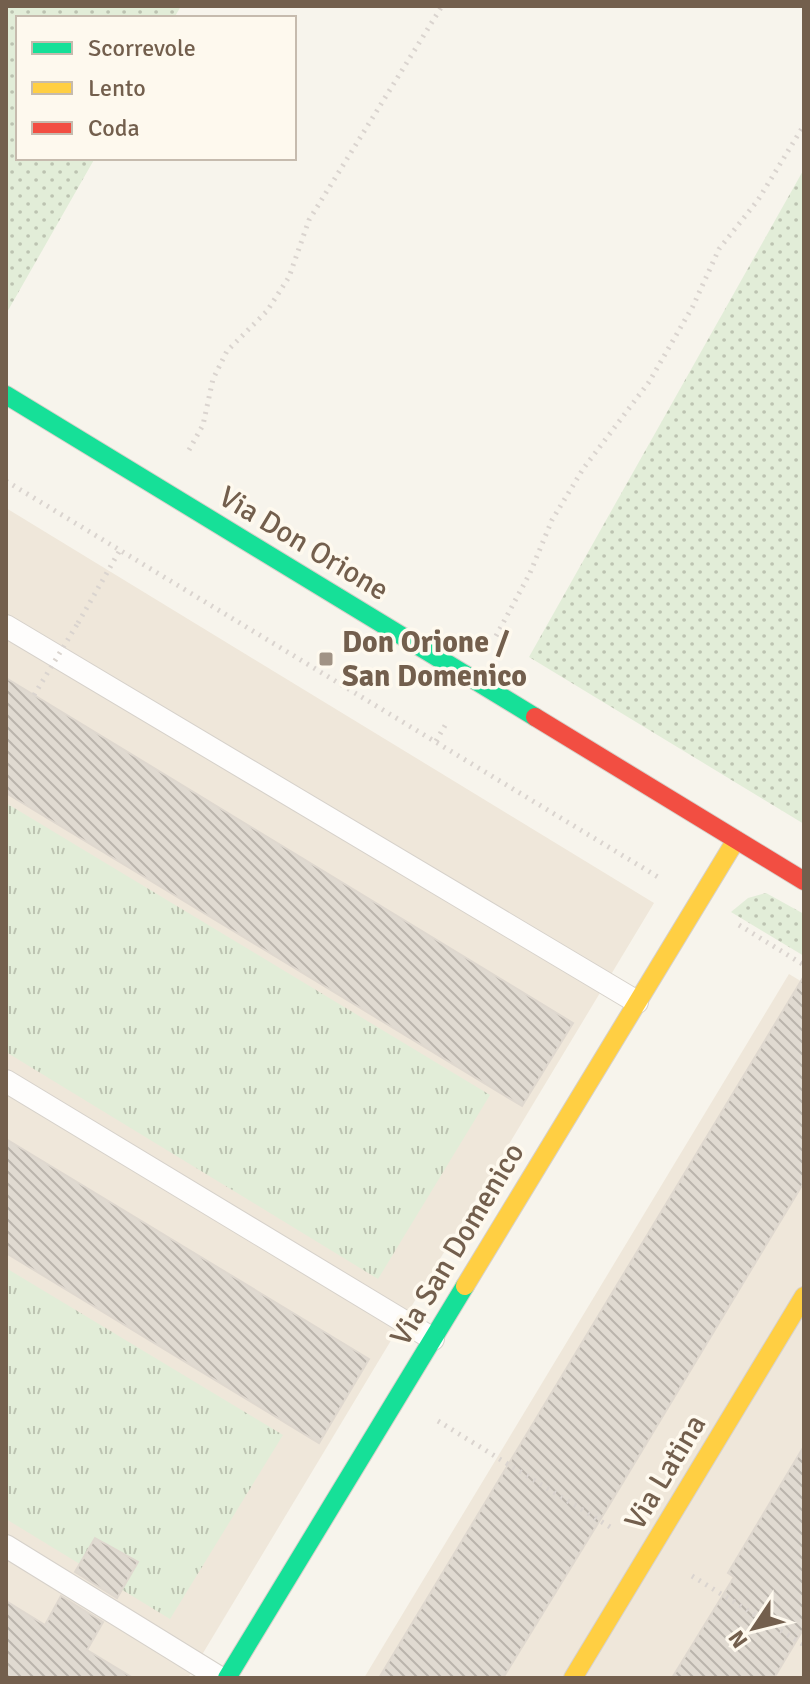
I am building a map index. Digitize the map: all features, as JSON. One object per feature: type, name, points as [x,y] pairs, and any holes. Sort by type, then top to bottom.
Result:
[{"type":"street","name":"Via Don Orione","points":[[6,395],[736,840]]},
{"type":"street","points":[[736,840],[804,881]]},
{"type":"street","name":"Via San Domenico","points":[[227,1678],[736,840]]},
{"type":"street","name":"Via Latina","points":[[573,1678],[804,1296]]},
{"type":"lane","points":[[6,626],[637,1002]]},
{"type":"lane","points":[[6,1081],[433,1339]]},
{"type":"lane","points":[[6,1546],[220,1678]]},
{"type":"path","points":[[166,493],[203,425],[213,379],[227,351],[267,311],[289,277],[309,220],[442,6]]},
{"type":"path","points":[[491,645],[530,573],[552,520],[583,469],[649,382],[693,306],[719,249],[758,200],[804,125]]},
{"type":"path","points":[[6,481],[666,882]]},
{"type":"path","points":[[34,695],[120,550]]},
{"type":"path","points":[[436,741],[451,714]]},
{"type":"path","points":[[728,918],[804,965]]},
{"type":"path","points":[[429,1415],[618,1531]]},
{"type":"path","points":[[690,1575],[804,1645]]},
{"type":"shaded area","points":[[6,508],[654,903],[188,1678],[6,1678]]},
{"type":"shaded area","points":[[789,974],[804,983],[804,1678],[364,1678]]},
{"type":"green space","points":[[6,6],[181,6],[175,16],[16,16],[16,160],[94,160],[6,314]]},
{"type":"green space","points":[[804,169],[804,824],[529,657]]},
{"type":"green space","points":[[6,803],[490,1095],[378,1279],[6,1052]]},
{"type":"green space","points":[[766,893],[804,914],[804,956],[731,912],[748,898]]},
{"type":"green space","points":[[6,1268],[283,1435],[170,1619],[6,1519]]},
{"type":"building","points":[[6,678],[573,1023],[522,1106],[6,793]]},
{"type":"building","points":[[804,976],[804,1182],[611,1502],[503,1678],[379,1678]]},
{"type":"building","points":[[6,1139],[369,1359],[319,1443],[6,1253]]},
{"type":"building","points":[[804,1446],[804,1628],[774,1678],[672,1678],[734,1577],[728,1573]]},
{"type":"building","points":[[95,1538],[138,1562],[117,1598],[75,1572]]},
{"type":"building","points":[[61,1596],[103,1622],[87,1650],[133,1678],[6,1678],[6,1601],[45,1625]]},
{"type":"traffic: fast","points":[[6,395],[535,717]]},
{"type":"traffic: fast","points":[[227,1678],[465,1286]]},
{"type":"traffic: slow","points":[[465,1286],[736,840]]},
{"type":"traffic: slow","points":[[573,1678],[804,1296]]},
{"type":"traffic: jam","points":[[535,717],[804,881]]},
{"type":"place","name":"Don Orione / San Domenico","points":[[326,659]]}]
